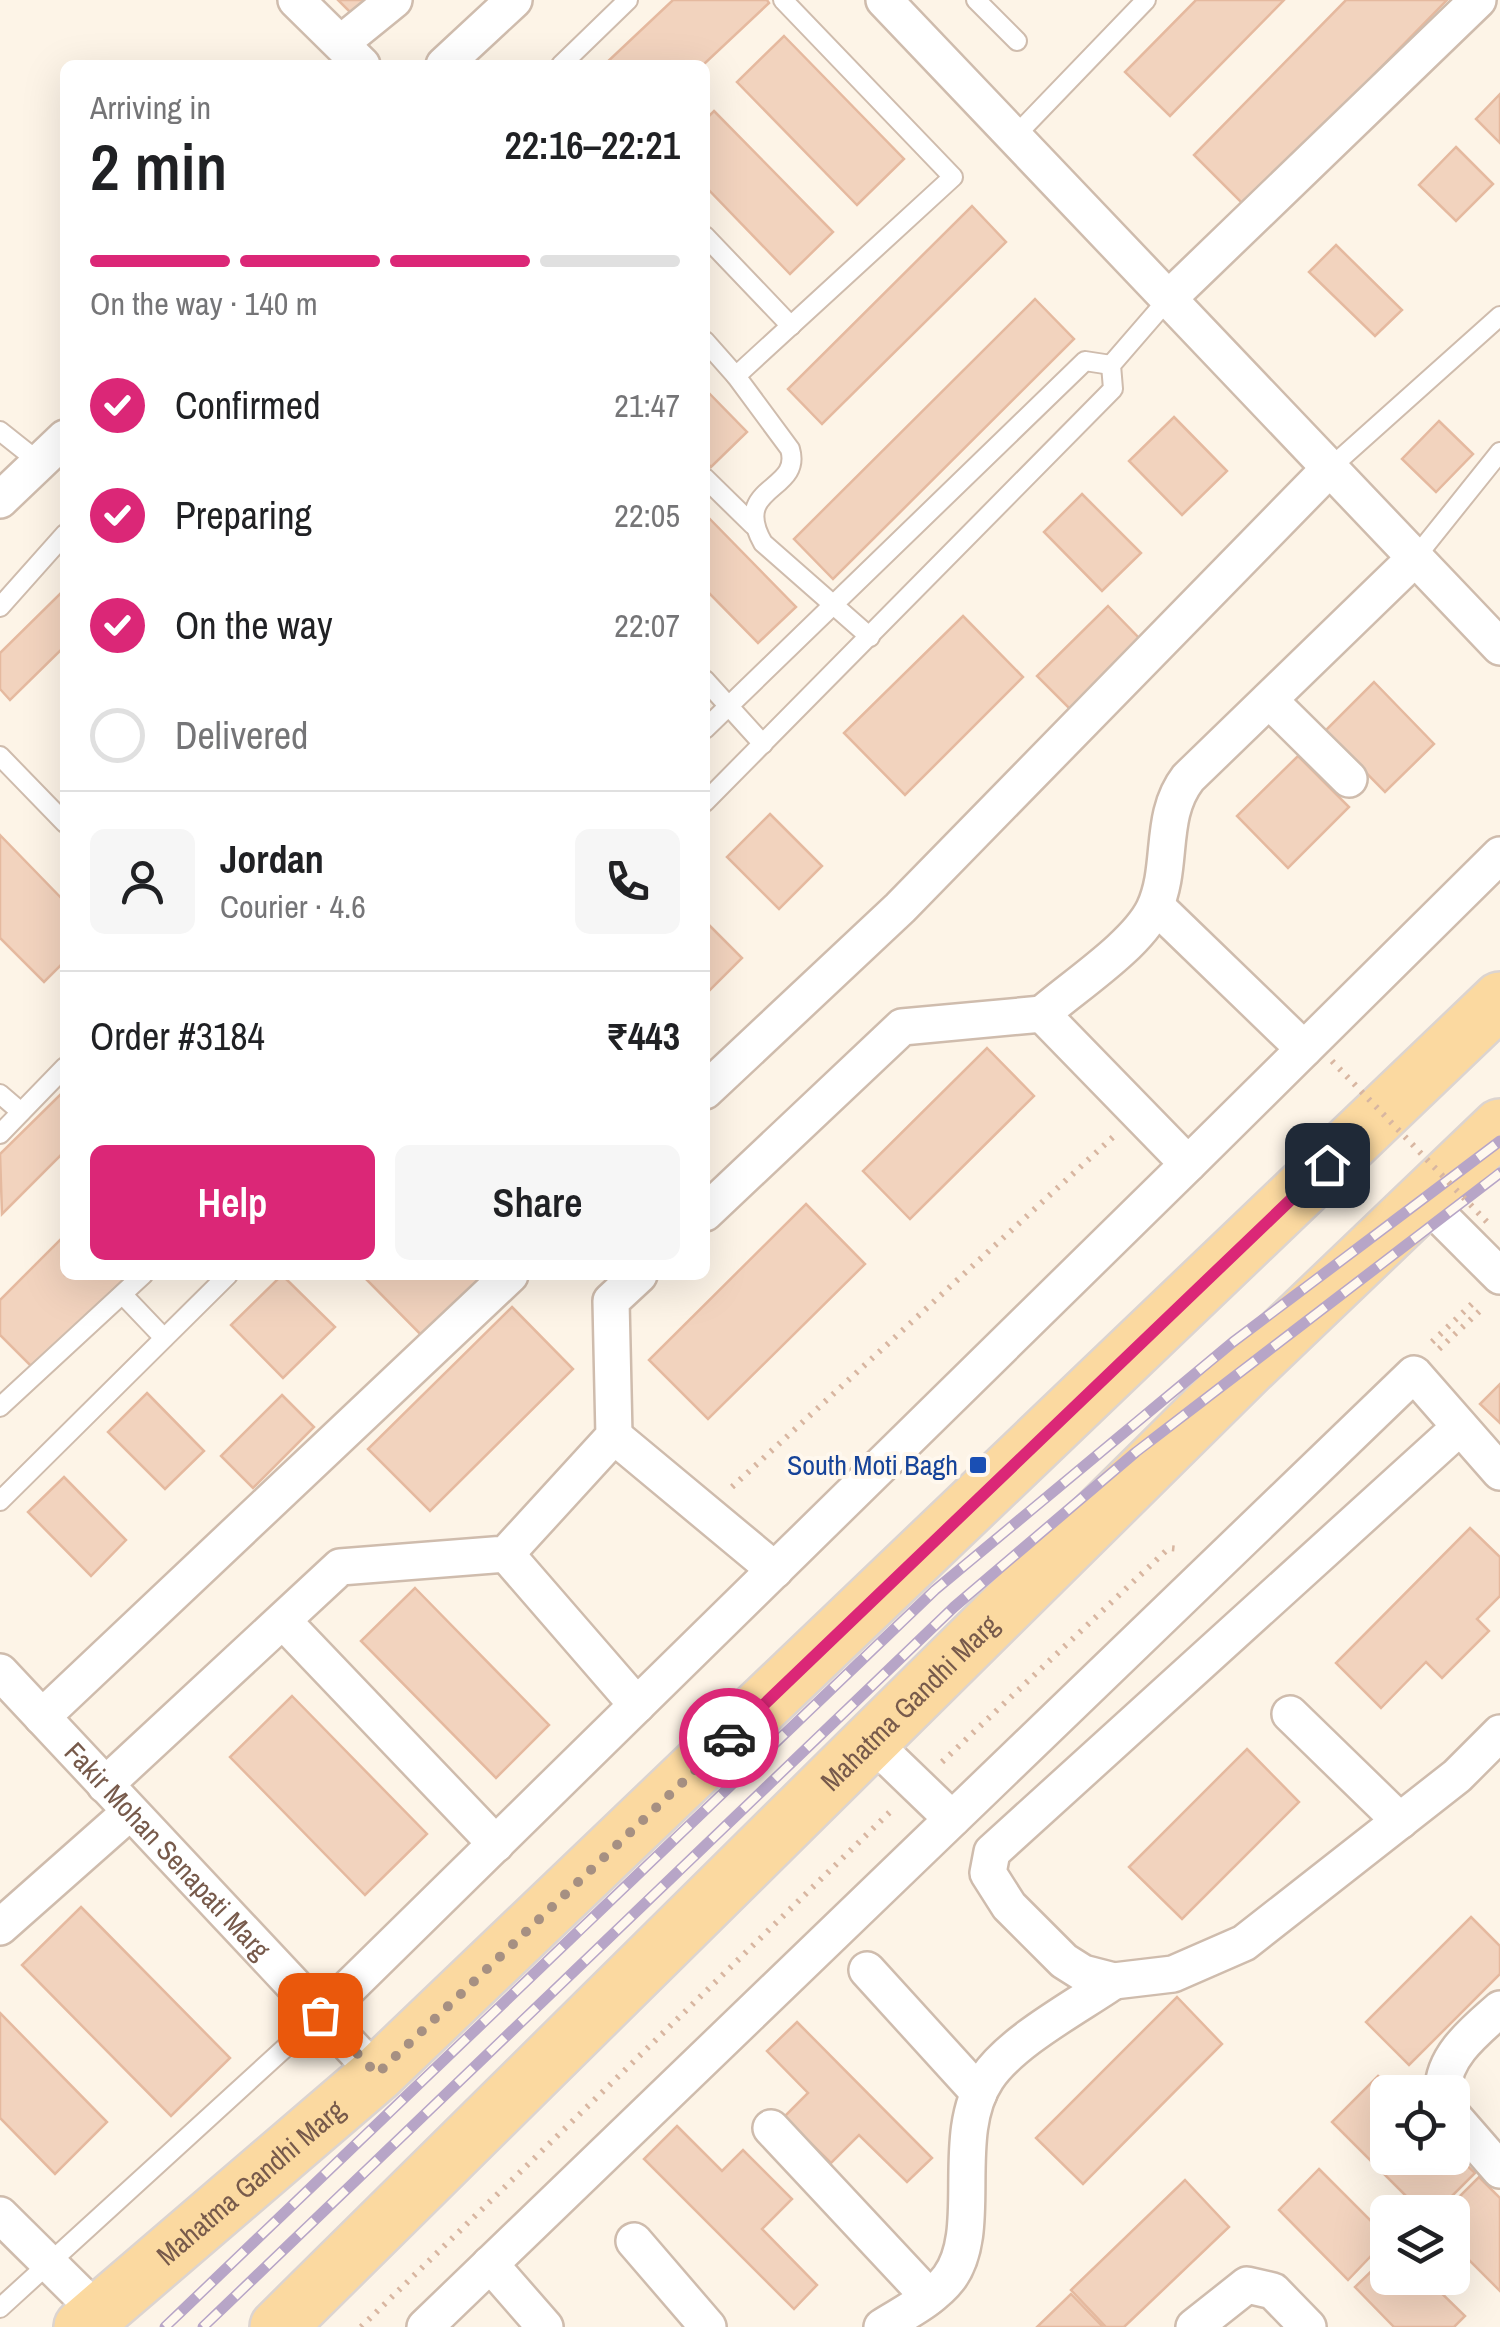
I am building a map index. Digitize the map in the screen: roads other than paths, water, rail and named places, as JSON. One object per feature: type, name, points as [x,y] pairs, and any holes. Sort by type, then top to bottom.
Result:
[{"type":"main road","name":"Mahatma Gandhi Marg","points":[[90,2320],[377,2074],[1500,1000]]},
{"type":"main road","name":"Mahatma Gandhi Marg","points":[[278,2327],[1500,1126]]},
{"type":"street","points":[[296,0],[351,54],[394,0]]},
{"type":"street","points":[[449,60],[514,0]]},
{"type":"street","points":[[884,0],[1500,647]]},
{"type":"street","points":[[1169,298],[1478,0]]},
{"type":"street","points":[[0,500],[60,443]]},
{"type":"street","points":[[710,1086],[900,908],[1330,468]]},
{"type":"street","points":[[710,1208],[902,1027],[1042,1014],[1144,926],[1156,906],[1174,796],[1415,558]]},
{"type":"street","points":[[1269,700],[1349,779]]},
{"type":"street","points":[[320,2015],[1188,1164],[1318,1055],[1500,854]]},
{"type":"street","points":[[1156,906],[1318,1055]]},
{"type":"street","points":[[1042,1014],[1188,1164]]},
{"type":"street","points":[[1424,1200],[1500,1276]]},
{"type":"street","points":[[42,1717],[505,1280]]},
{"type":"street","points":[[105,1785],[340,1567],[506,1554],[614,1436],[611,1301],[634,1280]]},
{"type":"street","points":[[425,2327],[1414,1374],[1500,1472]]},
{"type":"street","points":[[1460,1427],[992,1852],[988,1872],[1009,1906],[1064,1961],[1082,1973],[1114,1980],[1173,1974],[1216,1958],[1244,1942],[1457,1776],[1500,1732]]},
{"type":"street","points":[[614,1436],[775,1570]]},
{"type":"street","points":[[506,1554],[637,1705]]},
{"type":"street","points":[[285,1622],[496,1844]]},
{"type":"street","name":"Fakir Mohan Senapati Marg","points":[[0,1672],[377,2074]]},
{"type":"street","points":[[1290,1714],[1400,1821]]},
{"type":"street","points":[[871,1741],[952,1819]]},
{"type":"street","points":[[0,1927],[130,1812]]},
{"type":"street","points":[[867,1970],[979,2093]]},
{"type":"street","points":[[882,2327],[929,2297],[952,2276],[963,2235],[970,2110],[979,2093],[1009,2054],[1114,1980]]},
{"type":"street","points":[[1442,2075],[1470,2036],[1500,2009]]},
{"type":"street","points":[[770,2128],[929,2297]]},
{"type":"street","points":[[1470,2136],[1500,2170]]},
{"type":"street","points":[[0,2216],[48,2264],[90,2320]]},
{"type":"street","points":[[634,2241],[708,2327]]},
{"type":"street","points":[[490,2264],[546,2327]]},
{"type":"street","points":[[1195,2326],[1247,2285],[1273,2291],[1308,2327]]},
{"type":"lane","points":[[567,60],[628,0]]},
{"type":"lane","points":[[736,376],[953,177],[782,0]]},
{"type":"lane","points":[[976,0],[1017,41]]},
{"type":"lane","points":[[1016,135],[1146,0]]},
{"type":"lane","points":[[710,241],[791,326]]},
{"type":"lane","points":[[710,797],[1112,389],[1112,365],[1169,298]]},
{"type":"lane","points":[[1330,468],[1500,316]]},
{"type":"lane","points":[[710,347],[736,376],[794,460],[790,470],[760,499],[752,512],[753,525]]},
{"type":"lane","points":[[710,724],[1085,361],[1112,365]]},
{"type":"lane","points":[[0,431],[39,462]]},
{"type":"lane","points":[[1415,558],[1500,452]]},
{"type":"lane","points":[[710,483],[753,525],[764,542],[870,637]]},
{"type":"lane","points":[[0,607],[60,540]]},
{"type":"lane","points":[[710,685],[763,744]]},
{"type":"lane","points":[[0,756],[60,818]]},
{"type":"lane","points":[[0,1134],[60,1072]]},
{"type":"lane","points":[[0,1094],[21,1112]]},
{"type":"lane","points":[[0,1407],[138,1280]]},
{"type":"lane","points":[[0,1501],[223,1280]]},
{"type":"lane","points":[[123,1295],[164,1338]]},
{"type":"lane","points":[[0,2308],[320,2015]]},
{"type":"railway","points":[[165,2327],[935,1590],[1233,1342],[1500,1141]]},
{"type":"railway","points":[[203,2327],[954,1607],[1136,1452],[1500,1173]]},
{"type":"place","name":"South Moti Bagh","points":[[978,1465]]}]
